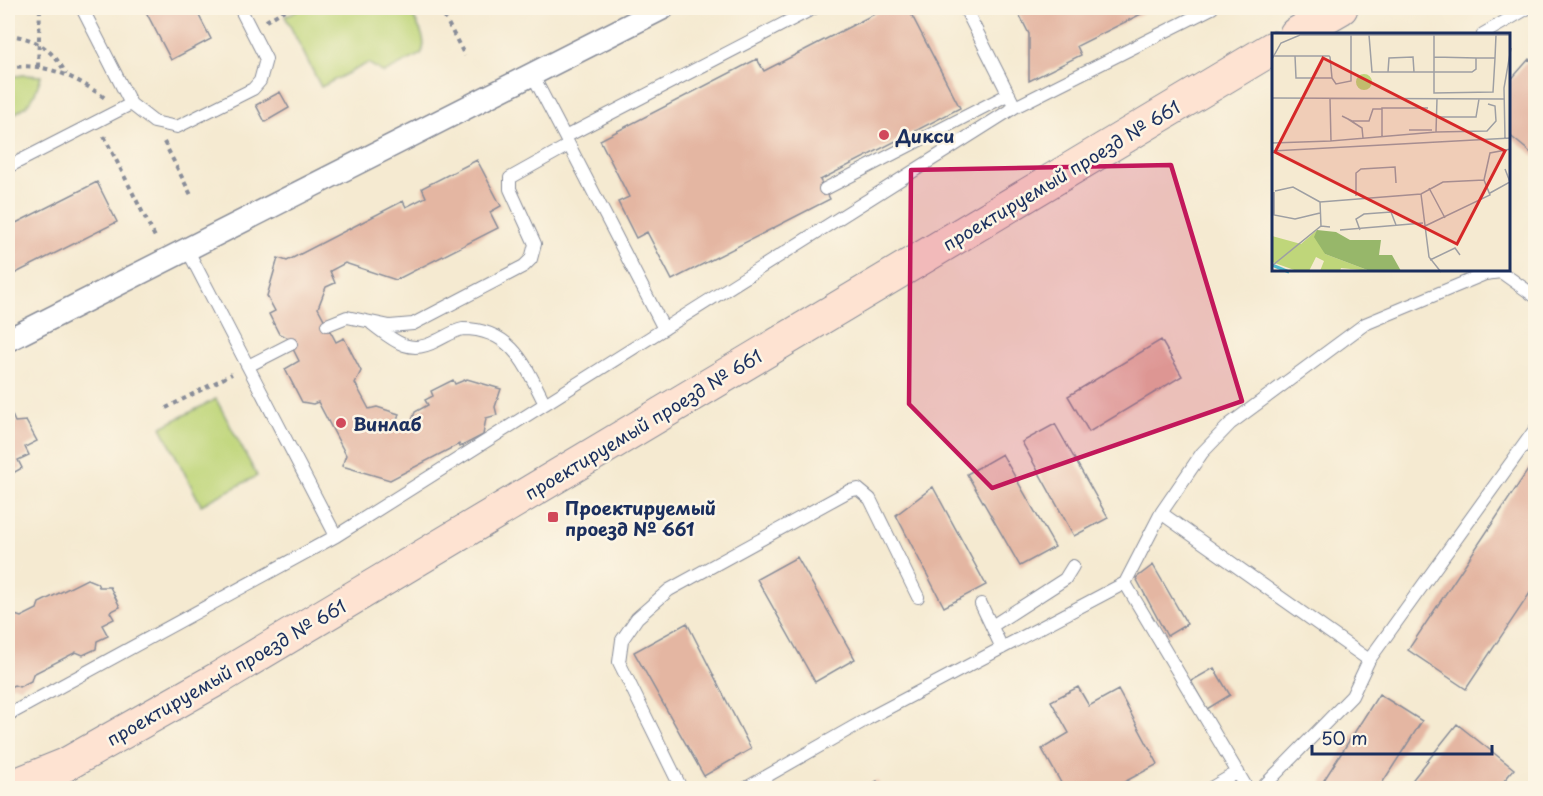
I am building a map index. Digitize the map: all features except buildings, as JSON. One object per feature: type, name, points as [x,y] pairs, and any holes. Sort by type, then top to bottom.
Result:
[{"type":"main road","points":[[1298,33],[1341,8]]},
{"type":"main road","name":"проектируемый проезд № 661","points":[[8,788],[65,765],[219,678],[1272,49]]},
{"type":"street","points":[[8,340],[663,8]]},
{"type":"lane","points":[[82,8],[125,107],[154,122],[177,128],[253,89],[260,81],[266,59],[240,8]]},
{"type":"lane","points":[[327,325],[347,317],[397,327],[413,324],[524,266],[531,259],[535,244],[510,189],[510,178],[567,141],[814,8]]},
{"type":"lane","points":[[8,715],[336,536],[1015,107],[1212,8]]},
{"type":"lane","points":[[1485,33],[1528,8]]},
{"type":"lane","points":[[968,9],[1015,107]]},
{"type":"lane","points":[[532,74],[664,329]]},
{"type":"lane","points":[[825,189],[1009,94]]},
{"type":"lane","points":[[8,167],[125,107]]},
{"type":"lane","points":[[187,249],[336,536]]},
{"type":"lane","points":[[746,789],[869,718],[1125,583],[1161,513],[1202,453],[1230,424],[1365,324],[1485,274],[1496,272]]},
{"type":"lane","points":[[1502,272],[1536,297]]},
{"type":"lane","points":[[369,321],[398,344],[408,348],[427,346],[463,329],[503,339],[519,354],[545,404]]},
{"type":"lane","points":[[248,366],[291,344]]},
{"type":"lane","points":[[1262,789],[1352,696],[1369,660],[1536,428]]},
{"type":"lane","points":[[681,789],[619,662],[622,640],[637,618],[669,590],[849,491],[858,489],[870,499],[918,597]]},
{"type":"lane","points":[[1161,513],[1369,660]]},
{"type":"lane","points":[[992,626],[1065,579],[1072,566]]},
{"type":"lane","points":[[1125,583],[1247,789]]},
{"type":"lane","points":[[981,604],[1002,648]]},
{"type":"lane","points":[[1211,789],[1238,772]]},
{"type":"path","points":[[38,67],[40,8]]},
{"type":"path","points":[[251,30],[288,8]]},
{"type":"path","points":[[440,8],[465,56]]},
{"type":"path","points":[[8,35],[39,43],[52,53],[66,74]]},
{"type":"path","points":[[8,68],[38,67],[66,74],[125,107]]},
{"type":"path","points":[[96,122],[160,248]]},
{"type":"path","points":[[154,122],[191,195]]},
{"type":"path","points":[[166,408],[248,366]]},
{"type":"highlighted area","points":[[1171,165],[1242,401],[992,488],[909,404],[911,170]]},
{"type":"green space","points":[[302,8],[408,8],[423,37],[423,49],[421,54],[384,73],[368,63],[321,87],[285,16]]},
{"type":"green space","points":[[41,76],[26,106],[8,116],[8,77]]},
{"type":"green space","points":[[216,399],[257,476],[201,505],[161,427]]},
{"type":"place","name":"Дикси","points":[[884,135]]},
{"type":"place","name":"Винлаб","points":[[341,423]]},
{"type":"place","name":"Проектируемый проезд № 661","points":[[553,517]]}]
